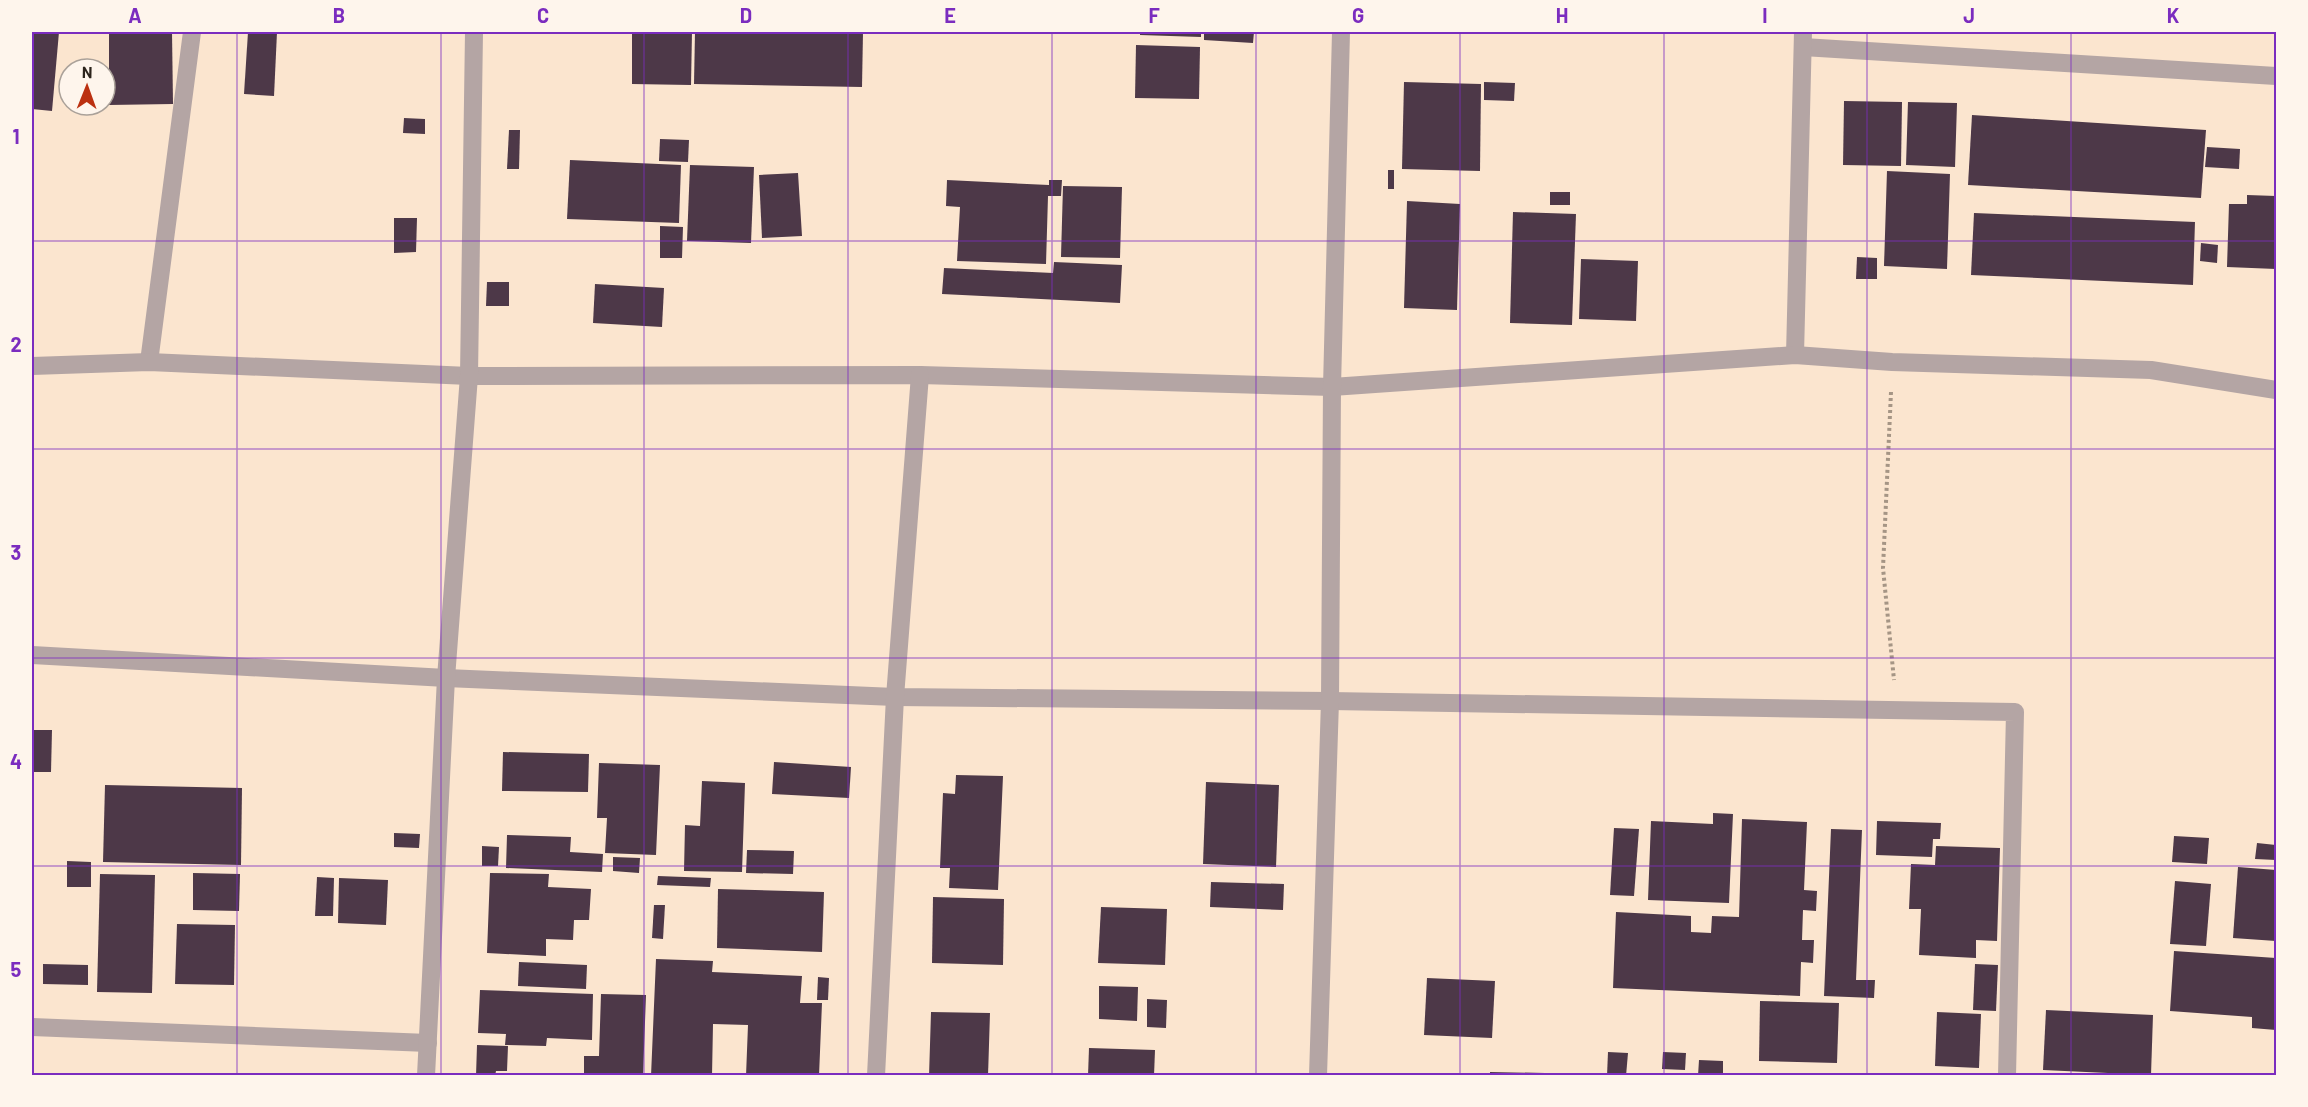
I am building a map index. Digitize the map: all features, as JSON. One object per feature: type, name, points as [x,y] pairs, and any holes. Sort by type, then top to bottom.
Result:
[{"type":"street","points":[[149,362],[192,32]]},
{"type":"street","points":[[426,1076],[446,678],[469,376],[474,32]]},
{"type":"street","points":[[1318,1076],[1330,701],[1332,387],[1341,32]]},
{"type":"street","points":[[1795,355],[1803,39],[2277,76]]},
{"type":"street","points":[[32,366],[149,362],[469,376],[920,375],[1332,387],[1795,355],[1892,362],[2151,370],[2277,390]]},
{"type":"street","points":[[876,1076],[895,698],[920,375]]},
{"type":"street","points":[[32,656],[446,678],[895,698],[1330,701],[2015,712],[2007,1076]]},
{"type":"street","points":[[32,1027],[428,1043]]},
{"type":"path","points":[[1892,362],[1883,568],[1897,711]]},
{"type":"building","points":[[32,32],[59,32],[52,111],[32,109]]},
{"type":"building","points":[[109,32],[172,32],[173,104],[117,105],[117,57],[109,57]]},
{"type":"building","points":[[248,32],[277,32],[274,96],[244,94]]},
{"type":"building","points":[[632,32],[692,32],[691,85],[632,84]]},
{"type":"building","points":[[695,32],[863,32],[862,87],[694,84]]},
{"type":"building","points":[[1140,32],[1201,32],[1201,37],[1140,35]]},
{"type":"building","points":[[1204,32],[1254,32],[1253,43],[1204,40]]},
{"type":"building","points":[[1136,45],[1200,47],[1199,99],[1135,98]]},
{"type":"building","points":[[1404,82],[1481,84],[1480,171],[1402,169]]},
{"type":"building","points":[[1484,82],[1515,83],[1514,101],[1484,100]]},
{"type":"building","points":[[1844,101],[1902,102],[1901,166],[1843,165]]},
{"type":"building","points":[[1908,102],[1957,103],[1955,167],[1906,165]]},
{"type":"building","points":[[1972,115],[2206,130],[2201,198],[1968,185]]},
{"type":"building","points":[[404,118],[425,119],[425,134],[403,133]]},
{"type":"building","points":[[509,130],[520,130],[519,169],[507,169]]},
{"type":"building","points":[[660,139],[689,140],[688,162],[659,161]]},
{"type":"building","points":[[2207,147],[2240,149],[2239,169],[2205,167]]},
{"type":"building","points":[[570,160],[681,165],[679,223],[567,219]]},
{"type":"building","points":[[690,165],[754,167],[751,243],[687,241]]},
{"type":"building","points":[[1388,170],[1394,170],[1394,189],[1388,189]]},
{"type":"building","points":[[1887,171],[1950,174],[1947,269],[1884,266]]},
{"type":"building","points":[[798,173],[802,236],[762,238],[759,175]]},
{"type":"building","points":[[947,180],[1049,185],[1049,180],[1062,180],[1061,196],[1048,196],[1046,264],[957,261],[960,207],[946,206]]},
{"type":"building","points":[[1063,186],[1122,187],[1120,258],[1061,257]]},
{"type":"building","points":[[1550,192],[1570,192],[1570,205],[1550,205]]},
{"type":"building","points":[[2247,195],[2276,196],[2276,269],[2227,267],[2229,204],[2247,204]]},
{"type":"building","points":[[1407,201],[1460,204],[1457,310],[1404,308]]},
{"type":"building","points":[[1513,212],[1576,214],[1572,325],[1510,323]]},
{"type":"building","points":[[1974,213],[2195,222],[2193,285],[1971,275]]},
{"type":"building","points":[[394,218],[417,218],[416,252],[394,253]]},
{"type":"building","points":[[660,226],[683,227],[682,258],[660,258]]},
{"type":"building","points":[[2201,243],[2218,245],[2217,263],[2200,261]]},
{"type":"building","points":[[1857,257],[1877,258],[1877,279],[1856,279]]},
{"type":"building","points":[[1581,259],[1638,261],[1636,321],[1579,319]]},
{"type":"building","points":[[1054,262],[1122,265],[1120,303],[942,294],[944,268],[1053,273]]},
{"type":"building","points":[[487,282],[509,282],[509,306],[486,306]]},
{"type":"building","points":[[595,284],[664,288],[662,327],[593,323]]},
{"type":"building","points":[[32,730],[52,730],[51,772],[32,772]]},
{"type":"building","points":[[503,752],[589,754],[588,792],[502,791]]},
{"type":"building","points":[[774,762],[851,767],[849,798],[772,794]]},
{"type":"building","points":[[599,763],[660,765],[656,855],[605,853],[607,818],[597,818]]},
{"type":"building","points":[[956,775],[1003,776],[998,890],[949,888],[950,868],[940,868],[943,793],[955,794]]},
{"type":"building","points":[[702,781],[745,783],[742,872],[684,871],[685,825],[700,826]]},
{"type":"building","points":[[1206,782],[1279,785],[1276,867],[1203,864]]},
{"type":"building","points":[[105,785],[242,788],[241,865],[103,862]]},
{"type":"building","points":[[1713,813],[1733,814],[1729,903],[1648,900],[1651,821],[1713,824]]},
{"type":"building","points":[[1742,819],[1807,822],[1804,890],[1817,891],[1816,911],[1803,910],[1802,940],[1814,940],[1813,963],[1801,962],[1800,996],[1613,988],[1616,912],[1691,916],[1691,932],[1711,933],[1712,916],[1739,917]]},
{"type":"building","points":[[1877,821],[1941,823],[1940,839],[1933,839],[1932,857],[1876,855]]},
{"type":"building","points":[[1614,828],[1639,829],[1634,896],[1610,895]]},
{"type":"building","points":[[1831,829],[1862,830],[1856,980],[1875,980],[1874,998],[1824,996]]},
{"type":"building","points":[[394,833],[420,834],[419,848],[394,847]]},
{"type":"building","points":[[507,835],[571,837],[570,852],[603,854],[602,872],[506,868]]},
{"type":"building","points":[[2174,836],[2209,838],[2207,864],[2172,862]]},
{"type":"building","points":[[2257,843],[2276,845],[2276,860],[2255,859]]},
{"type":"building","points":[[482,846],[499,847],[498,866],[482,866]]},
{"type":"building","points":[[1936,846],[2000,848],[1997,941],[1976,940],[1976,958],[1919,955],[1921,909],[1909,909],[1911,864],[1935,865]]},
{"type":"building","points":[[747,850],[794,851],[793,874],[746,873]]},
{"type":"building","points":[[613,857],[640,858],[639,873],[613,871]]},
{"type":"building","points":[[67,861],[91,862],[91,887],[67,887]]},
{"type":"building","points":[[2238,867],[2276,870],[2276,941],[2233,938]]},
{"type":"building","points":[[193,873],[240,874],[239,911],[193,910]]},
{"type":"building","points":[[490,873],[549,874],[548,887],[591,889],[589,920],[574,920],[573,940],[546,939],[546,956],[487,953]]},
{"type":"building","points":[[100,874],[155,875],[152,993],[97,992]]},
{"type":"building","points":[[658,876],[711,878],[710,887],[657,885]]},
{"type":"building","points":[[317,877],[334,878],[333,916],[315,916]]},
{"type":"building","points":[[339,878],[388,880],[386,925],[338,923]]},
{"type":"building","points":[[2175,881],[2211,884],[2206,946],[2170,944]]},
{"type":"building","points":[[1211,882],[1284,884],[1283,910],[1210,907]]},
{"type":"building","points":[[718,889],[824,892],[822,952],[717,948]]},
{"type":"building","points":[[933,897],[1004,899],[1003,965],[932,963]]},
{"type":"building","points":[[654,905],[665,905],[663,939],[652,938]]},
{"type":"building","points":[[1101,907],[1167,909],[1165,965],[1098,963]]},
{"type":"building","points":[[177,924],[235,925],[234,985],[175,984]]},
{"type":"building","points":[[2174,951],[2276,958],[2276,1030],[2252,1028],[2252,1017],[2170,1011]]},
{"type":"building","points":[[656,959],[713,961],[712,972],[802,976],[800,1003],[822,1003],[819,1076],[746,1076],[748,1025],[713,1024],[712,1076],[651,1076]]},
{"type":"building","points":[[519,962],[587,965],[586,989],[518,986]]},
{"type":"building","points":[[43,964],[88,965],[88,985],[43,984]]},
{"type":"building","points":[[1975,964],[1998,965],[1996,1011],[1973,1010]]},
{"type":"building","points":[[818,977],[829,978],[828,1000],[817,1000]]},
{"type":"building","points":[[1427,978],[1495,981],[1492,1038],[1424,1035]]},
{"type":"building","points":[[1099,986],[1138,987],[1137,1021],[1099,1019]]},
{"type":"building","points":[[480,990],[593,994],[592,1040],[547,1038],[546,1046],[505,1045],[506,1034],[478,1033]]},
{"type":"building","points":[[601,994],[646,995],[643,1076],[584,1076],[584,1056],[599,1056]]},
{"type":"building","points":[[1147,999],[1167,1000],[1166,1028],[1147,1027]]},
{"type":"building","points":[[1760,1001],[1839,1003],[1837,1063],[1759,1061]]},
{"type":"building","points":[[2046,1010],[2153,1015],[2151,1075],[2043,1070]]},
{"type":"building","points":[[931,1012],[990,1013],[988,1076],[929,1076]]},
{"type":"building","points":[[1937,1012],[1981,1014],[1979,1068],[1935,1066]]},
{"type":"building","points":[[477,1045],[508,1046],[507,1071],[496,1071],[495,1076],[476,1076]]},
{"type":"building","points":[[1089,1048],[1155,1050],[1154,1076],[1088,1076]]},
{"type":"building","points":[[1608,1052],[1628,1053],[1626,1076],[1607,1076]]},
{"type":"building","points":[[1663,1052],[1686,1053],[1685,1070],[1662,1069]]},
{"type":"building","points":[[1699,1060],[1723,1061],[1723,1076],[1698,1076]]},
{"type":"building","points":[[1490,1072],[1545,1073],[1545,1076],[1490,1076]]}]
